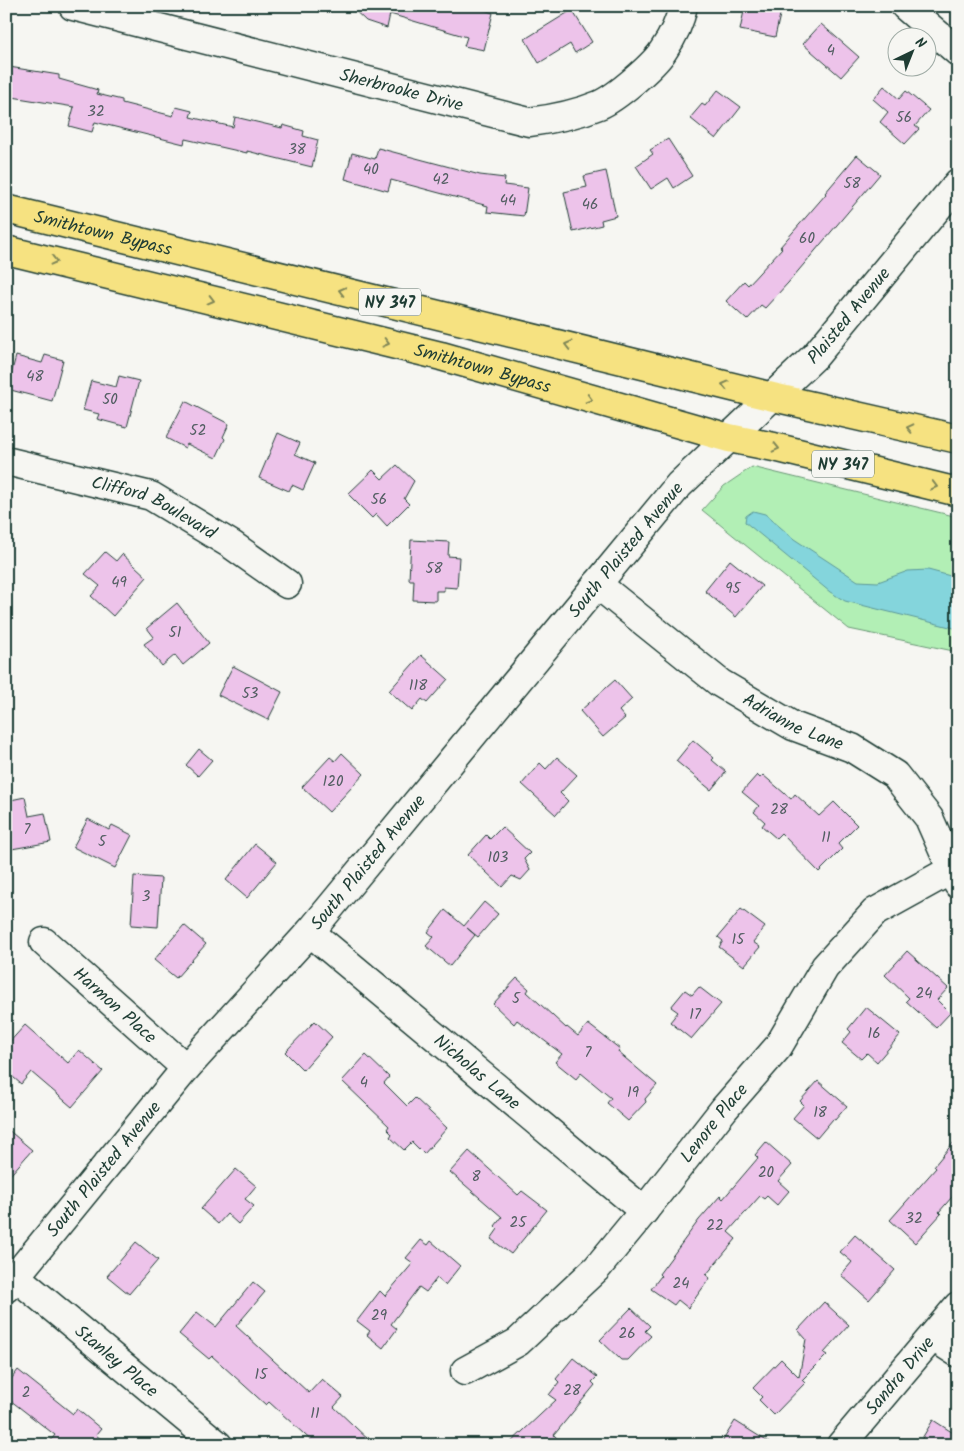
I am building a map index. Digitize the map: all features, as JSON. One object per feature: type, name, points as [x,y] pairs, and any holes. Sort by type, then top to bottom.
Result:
[{"type":"highway","name":"Smithtown Bypass","points":[[6,209],[773,397],[958,439]]},
{"type":"highway","name":"Smithtown Bypass","points":[[6,250],[442,356],[729,438],[774,447],[958,492]]},
{"type":"street","name":"Sherbrooke Drive","points":[[73,6],[529,122],[562,117],[601,104],[631,84],[662,52],[680,20],[684,6]]},
{"type":"street","points":[[905,6],[958,52]]},
{"type":"street","name":"Plaisted Avenue","points":[[729,438],[815,356],[958,183]]},
{"type":"street","name":"South Plaisted Avenue","points":[[11,1282],[186,1068],[310,932],[679,485],[729,438]]},
{"type":"street","name":"Clifford Boulevard","points":[[6,461],[151,496],[232,545],[287,584]]},
{"type":"street","name":"Adrianne Lane","points":[[597,584],[720,684],[793,726],[852,748],[895,775],[930,818],[955,877]]},
{"type":"street","name":"Lenore Place","points":[[465,1371],[518,1342],[597,1268],[724,1109],[778,1047],[825,967],[874,912],[955,877]]},
{"type":"street","name":"Nicholas Lane","points":[[310,932],[644,1211]]},
{"type":"street","name":"Harmon Place","points":[[44,942],[186,1068]]},
{"type":"street","name":"Stanley Place","points":[[11,1282],[218,1445]]},
{"type":"street","name":"Sandra Drive","points":[[841,1445],[958,1306]]},
{"type":"street","points":[[933,1337],[958,1353]]},
{"type":"green space","points":[[752,467],[958,517],[958,652],[849,629],[702,510],[724,486]]},
{"type":"water","points":[[753,511],[765,514],[794,539],[858,581],[878,582],[908,571],[928,570],[958,578],[958,629],[845,601],[830,592],[745,522],[746,516]]},
{"type":"building","points":[[350,6],[472,6],[493,13],[484,50],[464,46],[467,37],[390,14],[387,28],[366,21]]},
{"type":"building","points":[[745,6],[782,6],[775,37],[740,30]]},
{"type":"building","points":[[572,10],[592,42],[575,53],[570,44],[539,63],[525,39]]},
{"type":"building","points":[[821,24],[859,57],[841,77],[803,44]]},
{"type":"building","points":[[9,67],[59,75],[59,79],[98,90],[97,94],[122,100],[122,103],[173,116],[176,107],[192,111],[190,117],[233,127],[235,117],[282,128],[283,125],[304,131],[303,136],[318,140],[312,167],[247,151],[247,153],[185,139],[184,144],[95,122],[92,132],[69,126],[74,107],[6,96]]},
{"type":"building","points":[[884,86],[899,99],[906,91],[929,110],[915,126],[919,129],[905,144],[880,122],[888,112],[873,99]]},
{"type":"building","points":[[718,90],[741,107],[716,139],[690,118],[702,104],[705,106]]},
{"type":"building","points":[[668,139],[692,176],[674,188],[668,178],[651,189],[636,166],[653,154],[650,150]]},
{"type":"building","points":[[378,148],[480,175],[505,178],[504,185],[528,188],[524,216],[487,212],[488,206],[391,180],[388,191],[345,179],[352,153],[375,159]]},
{"type":"building","points":[[857,155],[880,174],[788,283],[765,308],[761,305],[747,320],[726,301],[744,281],[748,285],[782,248],[780,247]]},
{"type":"building","points":[[606,171],[616,216],[601,220],[602,225],[573,232],[564,192],[587,187],[584,176]]},
{"type":"building","points":[[45,355],[63,360],[52,401],[7,389],[16,356],[42,363]]},
{"type":"building","points":[[119,376],[139,381],[127,427],[97,419],[99,414],[83,410],[91,381],[116,387]]},
{"type":"building","points":[[185,401],[229,424],[223,437],[225,439],[216,458],[187,444],[185,448],[166,438]]},
{"type":"building","points":[[278,433],[300,443],[295,454],[315,463],[303,490],[292,485],[289,491],[259,478]]},
{"type":"building","points":[[397,465],[414,481],[404,499],[409,504],[387,526],[376,514],[372,518],[348,494],[373,470],[382,479]]},
{"type":"building","points":[[411,540],[449,542],[448,556],[459,557],[457,588],[444,587],[444,591],[436,591],[436,601],[413,600],[414,580],[409,580]]},
{"type":"building","points":[[105,552],[116,561],[122,554],[147,577],[113,616],[91,596],[100,586],[85,574]]},
{"type":"building","points":[[730,560],[762,586],[736,617],[705,591]]},
{"type":"building","points":[[177,603],[209,643],[183,665],[175,655],[162,666],[144,644],[154,637],[147,628]]},
{"type":"building","points":[[421,655],[448,679],[427,703],[422,699],[412,711],[389,691]]},
{"type":"building","points":[[233,666],[282,692],[268,720],[218,695]]},
{"type":"building","points":[[615,680],[632,699],[619,711],[625,718],[603,737],[580,711]]},
{"type":"building","points":[[693,740],[714,758],[712,760],[726,772],[711,790],[676,761]]},
{"type":"building","points":[[199,749],[212,760],[198,776],[186,765]]},
{"type":"building","points":[[342,753],[364,774],[329,812],[302,787],[330,757],[335,761]]},
{"type":"building","points":[[557,757],[577,775],[560,793],[568,801],[556,815],[522,784],[540,763],[546,769]]},
{"type":"building","points":[[757,775],[760,778],[763,775],[791,799],[795,794],[819,816],[834,802],[857,825],[838,844],[842,849],[819,872],[781,833],[776,838],[762,826],[765,822],[754,812],[759,806],[742,792]]},
{"type":"building","points":[[25,797],[29,816],[45,813],[51,842],[6,850],[6,801]]},
{"type":"building","points":[[88,819],[109,830],[112,825],[132,835],[115,868],[73,847]]},
{"type":"building","points":[[502,827],[530,853],[524,859],[530,870],[521,880],[512,876],[502,887],[468,855],[486,835],[490,839]]},
{"type":"building","points":[[255,844],[277,862],[247,898],[226,880]]},
{"type":"building","points":[[134,876],[161,878],[158,927],[131,925]]},
{"type":"building","points":[[484,902],[498,914],[478,937],[467,928],[475,935],[450,966],[426,946],[434,937],[428,932],[445,910],[464,926]]},
{"type":"building","points":[[741,909],[765,927],[753,942],[760,947],[744,966],[719,947],[723,941],[718,937]]},
{"type":"building","points":[[184,925],[206,944],[176,978],[154,960]]},
{"type":"building","points":[[907,951],[948,988],[937,1000],[950,1013],[936,1028],[906,1001],[909,998],[885,975]]},
{"type":"building","points":[[517,978],[529,989],[527,992],[566,1028],[578,1036],[588,1024],[620,1049],[618,1052],[657,1085],[645,1099],[646,1102],[628,1121],[607,1103],[611,1098],[581,1073],[576,1079],[555,1062],[562,1054],[517,1020],[514,1024],[493,1004]]},
{"type":"building","points":[[699,987],[721,1004],[691,1039],[670,1022],[678,1012],[671,1007],[685,990],[692,995]]},
{"type":"building","points":[[866,1007],[900,1035],[877,1062],[867,1053],[861,1059],[842,1043],[851,1032],[848,1029]]},
{"type":"building","points":[[315,1021],[332,1037],[303,1070],[285,1052]]},
{"type":"building","points":[[25,1025],[68,1063],[79,1050],[103,1071],[72,1107],[31,1072],[21,1084],[6,1071],[6,1046]]},
{"type":"building","points":[[366,1055],[389,1077],[384,1083],[407,1106],[415,1098],[447,1128],[424,1154],[412,1142],[404,1150],[390,1137],[392,1134],[387,1129],[389,1126],[342,1081]]},
{"type":"building","points":[[818,1081],[847,1106],[817,1138],[793,1118],[804,1105],[800,1101]]},
{"type":"building","points":[[6,1128],[32,1150],[6,1180]]},
{"type":"building","points":[[958,1137],[958,1190],[939,1212],[941,1214],[915,1243],[890,1220],[936,1168],[934,1166]]},
{"type":"building","points":[[766,1142],[792,1165],[778,1181],[789,1191],[777,1205],[767,1196],[764,1199],[760,1196],[728,1232],[736,1239],[706,1275],[710,1278],[688,1308],[678,1300],[674,1305],[651,1289],[661,1276],[659,1274],[699,1220],[720,1196],[723,1199],[758,1158],[755,1155]]},
{"type":"building","points":[[469,1151],[518,1195],[522,1191],[547,1210],[511,1254],[491,1239],[498,1229],[495,1226],[502,1217],[450,1172]]},
{"type":"building","points":[[236,1169],[256,1186],[245,1199],[254,1206],[238,1224],[227,1214],[218,1224],[201,1209]]},
{"type":"building","points":[[855,1235],[895,1270],[869,1300],[841,1275],[852,1262],[840,1252]]},
{"type":"building","points":[[421,1240],[428,1245],[431,1241],[460,1266],[445,1285],[437,1278],[426,1292],[419,1287],[391,1324],[397,1329],[383,1348],[367,1335],[370,1331],[357,1321],[380,1291],[385,1296],[413,1263],[406,1258]]},
{"type":"building","points":[[136,1242],[158,1260],[129,1294],[107,1276]]},
{"type":"building","points":[[253,1282],[265,1292],[236,1326],[309,1393],[322,1379],[343,1397],[334,1407],[374,1445],[316,1445],[269,1402],[266,1405],[212,1356],[209,1359],[179,1334],[197,1312],[216,1327]]},
{"type":"building","points":[[824,1302],[849,1325],[824,1353],[827,1355],[802,1380],[805,1383],[774,1415],[759,1400],[762,1397],[753,1388],[781,1359],[799,1377],[806,1339],[798,1330]]},
{"type":"building","points":[[631,1308],[650,1326],[645,1331],[651,1336],[628,1360],[621,1360],[600,1340]]},
{"type":"building","points":[[573,1358],[597,1377],[592,1382],[595,1385],[554,1435],[563,1445],[508,1445],[556,1400],[549,1395],[559,1382],[556,1379]]},
{"type":"building","points":[[18,1370],[73,1414],[77,1409],[101,1429],[96,1435],[108,1445],[47,1445],[55,1435],[6,1397],[6,1386]]},
{"type":"building","points":[[933,1420],[958,1436],[958,1445],[918,1445]]},
{"type":"building","points":[[735,1421],[773,1445],[720,1445]]}]
